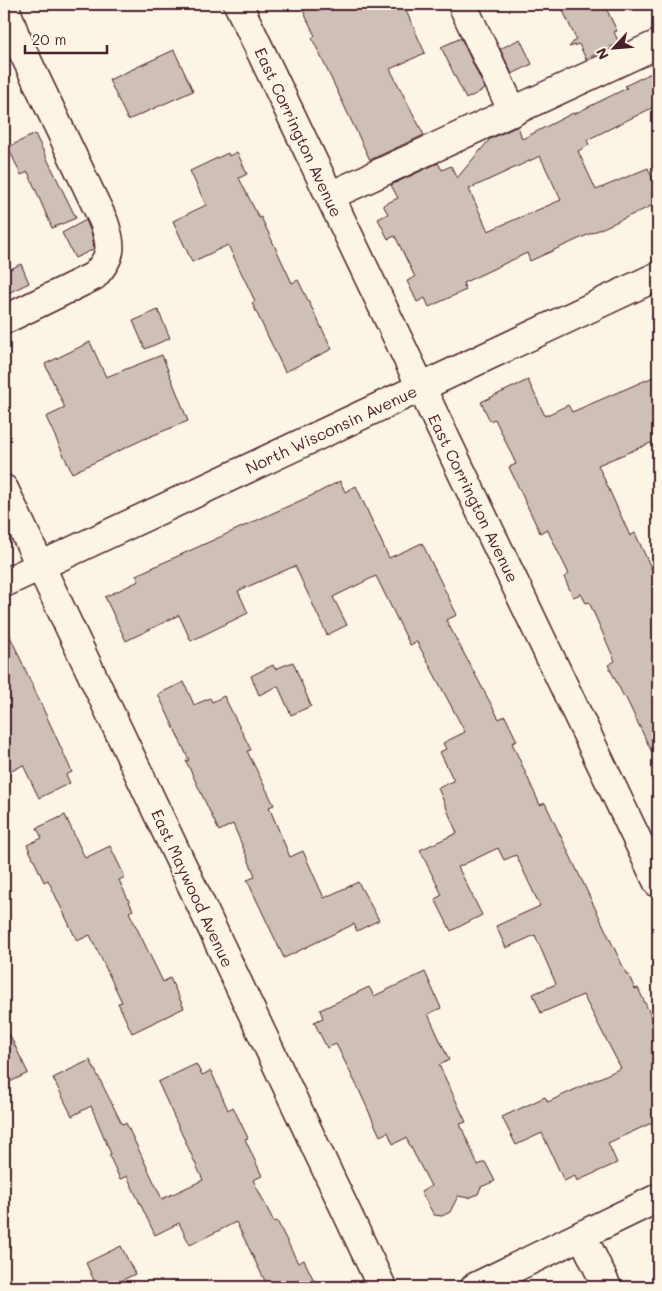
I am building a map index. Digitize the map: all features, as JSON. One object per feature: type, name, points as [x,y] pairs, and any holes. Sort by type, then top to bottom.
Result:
[{"type":"street","points":[[4,4],[15,35],[104,222],[110,241],[110,253],[104,266],[94,276],[4,320]]},
{"type":"street","name":"East Corrington Avenue","points":[[238,4],[658,883]]},
{"type":"street","points":[[462,4],[513,112]]},
{"type":"street","points":[[330,196],[658,44]]},
{"type":"street","name":"North Wisconsin Avenue","points":[[4,583],[658,276]]},
{"type":"street","name":"East Maywood Avenue","points":[[4,489],[382,1287]]},
{"type":"street","points":[[475,1287],[658,1198]]},
{"type":"street","points":[[582,1235],[607,1287]]},
{"type":"building","points":[[300,4],[403,4],[425,53],[390,69],[424,135],[370,160],[312,38],[315,36]]},
{"type":"building","points":[[560,4],[604,4],[617,31],[614,32],[619,43],[586,59],[579,44],[569,47],[576,39]]},
{"type":"building","points":[[461,38],[485,89],[466,99],[441,47]]},
{"type":"building","points":[[520,39],[532,64],[512,74],[500,49]]},
{"type":"building","points":[[174,50],[193,91],[128,120],[109,80]]},
{"type":"building","points":[[651,73],[658,88],[658,105],[587,140],[589,145],[578,151],[596,190],[648,168],[658,192],[658,203],[530,261],[527,253],[463,283],[466,290],[429,307],[425,298],[417,302],[407,281],[415,277],[395,236],[388,239],[378,219],[388,214],[383,205],[398,198],[391,185],[438,163],[442,170],[451,166],[457,178],[490,139],[518,126],[522,139],[627,88],[625,86]],"holes":[[[540,156],[561,200],[488,231],[469,189]]]},
{"type":"building","points":[[35,134],[76,218],[52,228],[28,172],[21,175],[8,147]]},
{"type":"building","points":[[237,152],[247,174],[239,178],[259,218],[261,217],[292,283],[298,280],[332,349],[285,372],[252,303],[255,301],[228,245],[192,262],[173,221],[206,205],[190,171],[228,153],[229,156]]},
{"type":"building","points":[[86,220],[92,235],[94,249],[75,258],[62,233]]},
{"type":"building","points":[[21,264],[29,283],[4,295],[4,272]]},
{"type":"building","points":[[158,310],[170,338],[145,349],[133,321]]},
{"type":"building","points":[[90,342],[106,377],[162,355],[188,421],[144,439],[72,473],[46,417],[65,408],[45,364]]},
{"type":"building","points":[[658,375],[658,440],[598,465],[630,536],[635,533],[658,583],[658,765],[608,665],[615,661],[589,602],[586,603],[581,594],[573,597],[564,577],[569,574],[547,529],[540,533],[509,467],[516,464],[495,419],[490,421],[481,402],[528,380],[545,416],[568,405],[572,412]]},
{"type":"building","points":[[340,481],[345,492],[356,486],[389,558],[422,543],[457,615],[446,620],[499,719],[505,716],[517,741],[512,743],[540,805],[545,803],[627,975],[635,989],[638,988],[658,1031],[658,1120],[608,1143],[617,1163],[577,1181],[575,1176],[564,1181],[542,1133],[516,1145],[502,1117],[545,1097],[548,1102],[621,1068],[583,995],[541,1013],[533,994],[556,984],[535,935],[506,948],[496,926],[540,906],[516,855],[504,860],[498,848],[458,867],[482,915],[451,931],[435,899],[442,895],[420,850],[457,833],[438,788],[454,781],[440,752],[446,749],[443,743],[465,732],[417,642],[410,645],[376,576],[333,597],[347,625],[327,635],[295,566],[238,591],[248,613],[191,641],[179,615],[126,641],[105,597],[139,581],[136,575]]},
{"type":"building","points":[[4,623],[72,772],[66,775],[70,783],[39,798],[23,765],[4,775]]},
{"type":"building","points":[[293,662],[311,706],[291,715],[278,686],[259,695],[251,676],[273,665],[275,669]]},
{"type":"building","points":[[184,682],[194,705],[210,698],[212,702],[224,696],[251,750],[247,751],[274,805],[269,807],[290,857],[303,851],[324,898],[358,882],[379,920],[357,931],[354,924],[284,958],[247,880],[255,877],[254,873],[233,824],[219,831],[186,761],[189,760],[158,694]]},
{"type":"building","points":[[65,815],[85,858],[110,846],[125,877],[119,880],[133,910],[129,912],[163,982],[170,978],[184,1008],[132,1033],[118,1003],[122,1002],[90,935],[77,941],[48,880],[44,882],[27,845],[42,838],[37,828]]},
{"type":"building","points":[[425,972],[441,1008],[428,1014],[449,1060],[439,1065],[466,1122],[460,1124],[478,1165],[485,1162],[495,1181],[481,1187],[478,1194],[469,1198],[458,1196],[450,1212],[442,1216],[434,1215],[421,1192],[431,1186],[406,1138],[393,1144],[388,1132],[380,1136],[336,1044],[327,1048],[314,1022],[323,1018],[320,1010],[369,987],[374,996]]},
{"type":"building","points":[[4,1023],[28,1073],[4,1085]]},
{"type":"building","points":[[90,1060],[122,1124],[126,1123],[162,1199],[203,1180],[158,1082],[196,1064],[202,1075],[211,1071],[228,1110],[233,1107],[248,1138],[245,1139],[262,1176],[253,1180],[274,1222],[277,1221],[298,1263],[304,1260],[317,1287],[268,1287],[236,1222],[190,1245],[179,1223],[155,1235],[127,1176],[120,1179],[91,1106],[72,1116],[53,1078]]},
{"type":"building","points":[[121,1246],[135,1274],[108,1287],[97,1287],[86,1263]]}]
